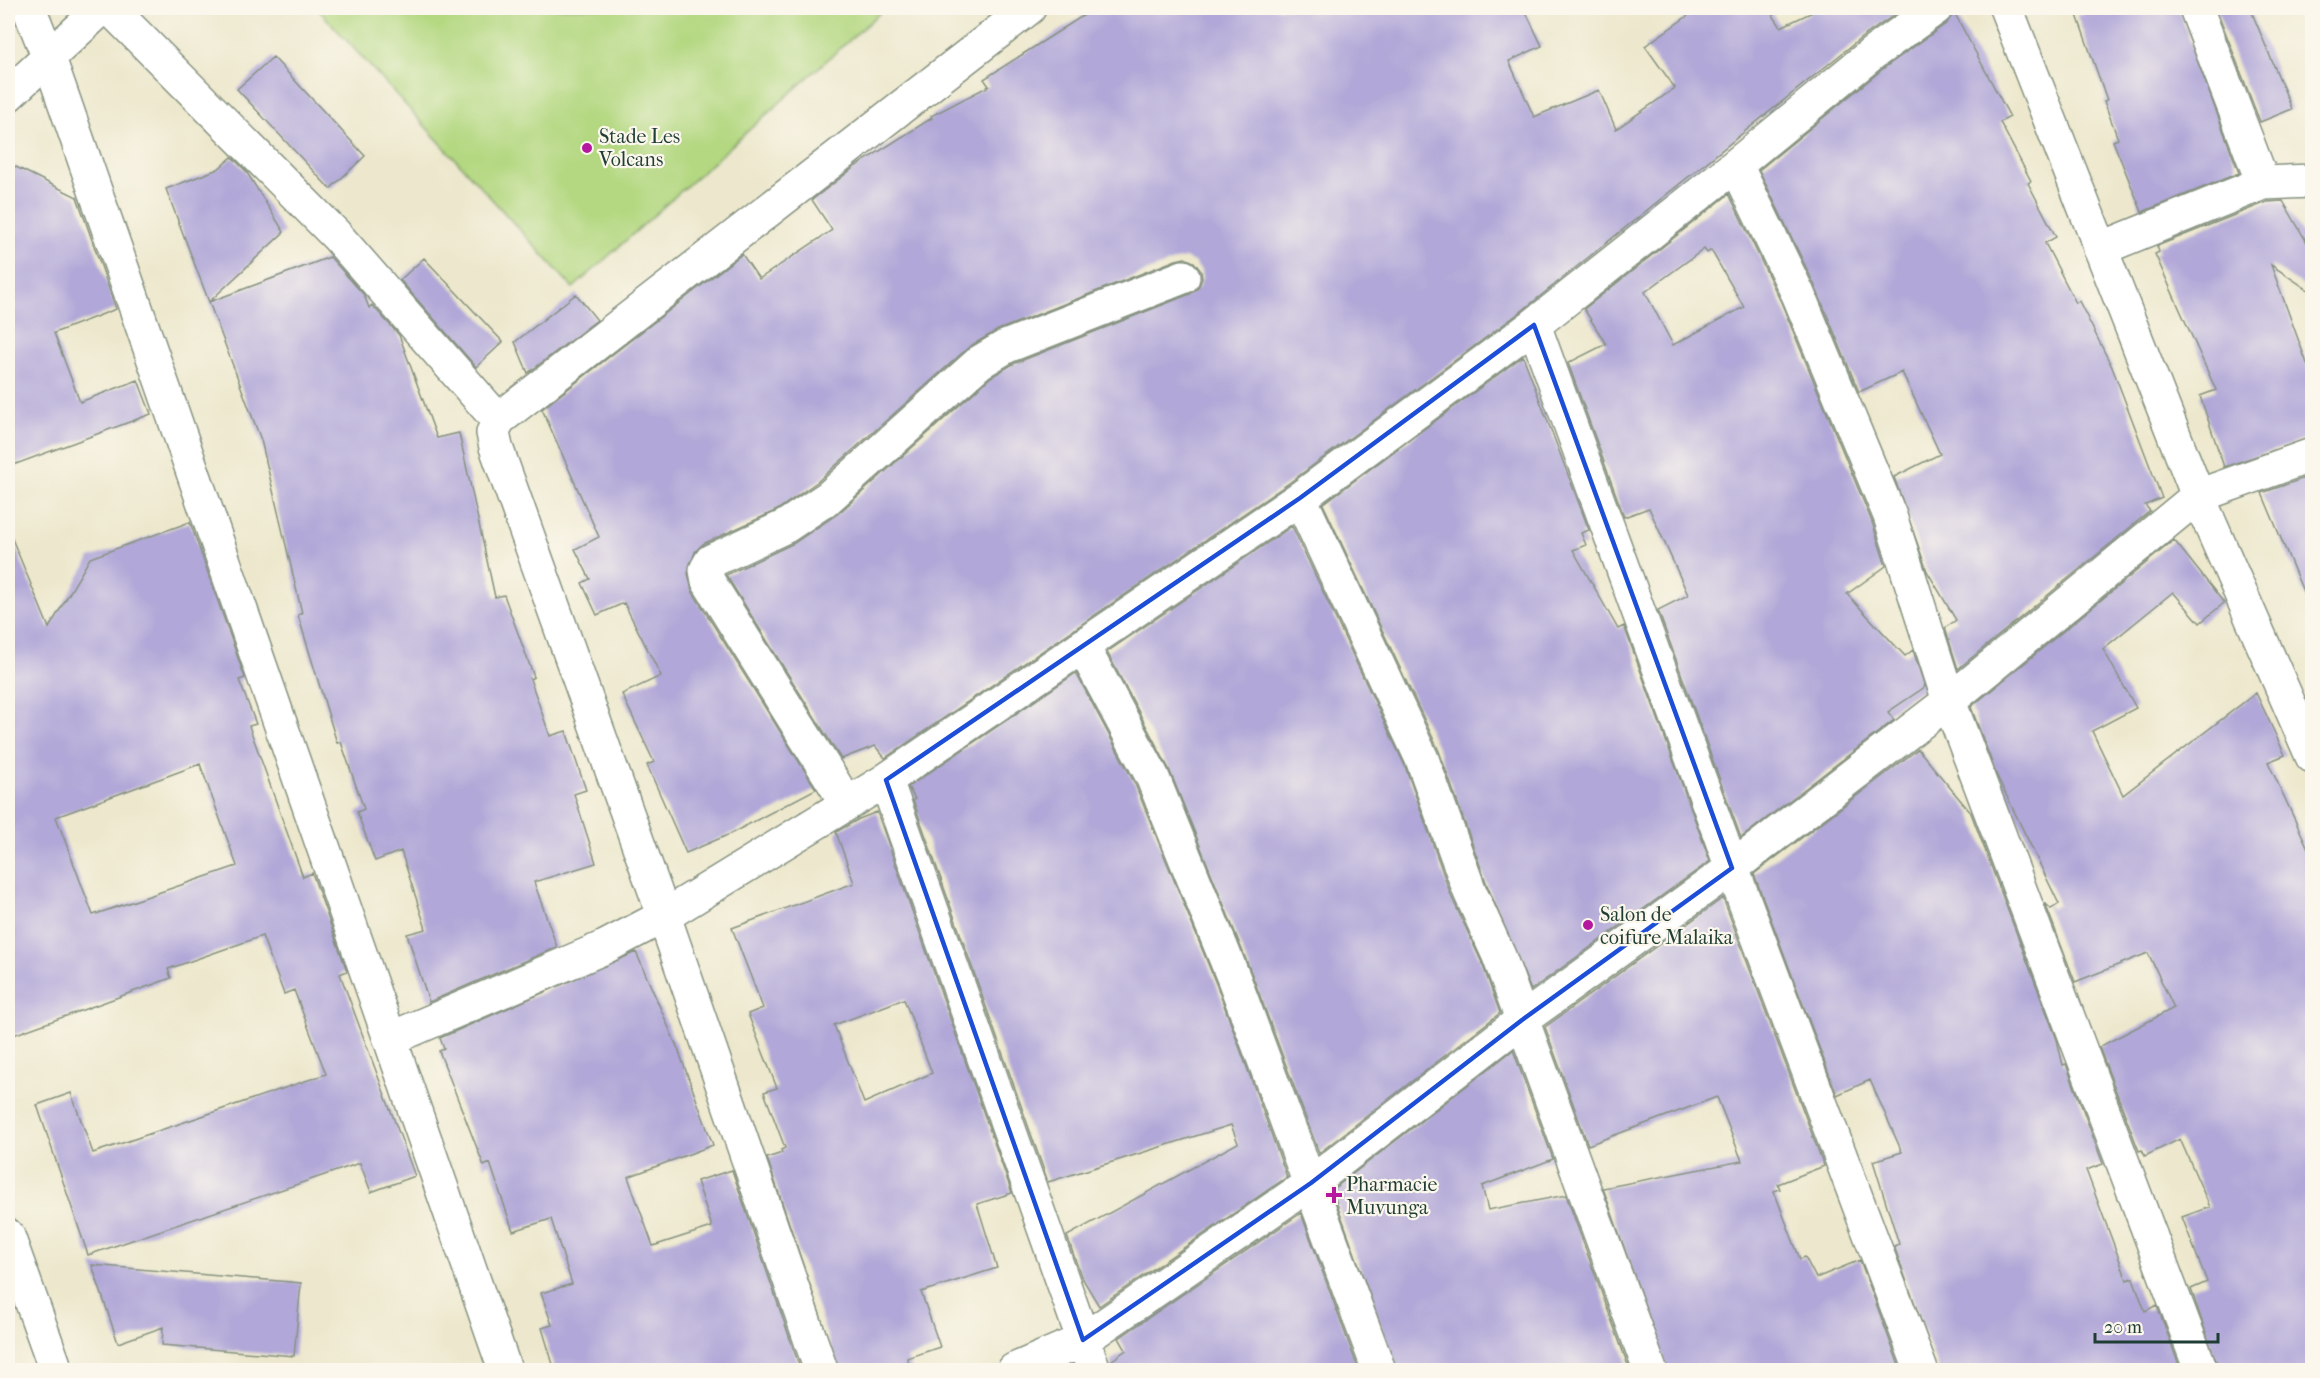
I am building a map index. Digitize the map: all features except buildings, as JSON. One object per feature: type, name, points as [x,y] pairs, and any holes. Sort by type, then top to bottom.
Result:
[{"type":"street","points":[[29,8],[49,58],[505,1371]]},
{"type":"street","points":[[8,95],[102,8]]},
{"type":"street","points":[[110,8],[336,235],[498,420]]},
{"type":"street","points":[[821,1371],[664,916],[496,447],[493,433],[498,420],[507,410],[1029,8]]},
{"type":"street","points":[[390,1039],[605,948],[664,916],[886,780],[1300,498],[1534,325],[1736,165],[1873,52],[1936,8]]},
{"type":"street","points":[[2006,8],[2198,496],[2313,756]]},
{"type":"street","points":[[2196,8],[2263,183]]},
{"type":"street","points":[[1736,165],[1798,294],[1890,516],[1949,701],[2200,1371]]},
{"type":"street","points":[[2100,249],[2263,183],[2313,181]]},
{"type":"street","points":[[848,804],[708,581],[706,570],[711,561],[786,526],[829,497],[980,362],[1005,347],[1182,277]]},
{"type":"street","points":[[1534,325],[1731,868],[1921,1371]]},
{"type":"street","points":[[1014,1371],[1083,1340],[1311,1183],[1522,1020],[1731,868],[1949,701],[2198,496],[2313,455]]},
{"type":"street","points":[[1300,498],[1422,759],[1470,892],[1499,956],[1650,1371]]},
{"type":"street","points":[[1083,647],[1152,776],[1234,979],[1379,1371]]},
{"type":"street","points":[[886,780],[1094,1371]]},
{"type":"street","points":[[8,1236],[56,1371]]},
{"type":"highlighted area","points":[[1534,325],[1732,868],[1522,1020],[1311,1183],[1083,1340],[886,780],[1300,498]]},
{"type":"green space","name":"Stade Les Volcans","points":[[317,8],[885,8],[573,288]]},
{"type":"place","name":"Stade Les Volcans","points":[[587,148]]},
{"type":"place","name":"Salon de coifure Malaika","points":[[1588,925]]},
{"type":"place","name":"Pharmacie Muvunga","points":[[1334,1195]]}]
